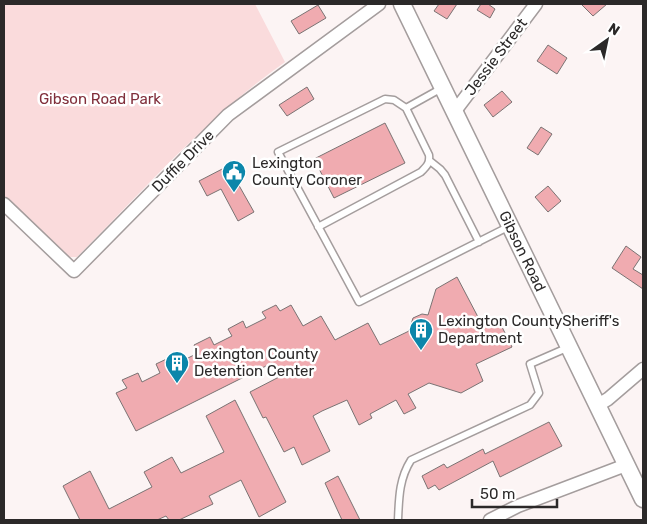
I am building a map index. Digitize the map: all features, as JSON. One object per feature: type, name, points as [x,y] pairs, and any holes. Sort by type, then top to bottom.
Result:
[{"type":"street","name":"Duffie Drive","points":[[4,204],[74,271],[228,115],[379,4]]},
{"type":"street","name":"Gibson Road","points":[[402,4],[570,346],[626,465],[642,492]]},
{"type":"street","name":"Jessie Street","points":[[455,111],[536,4]]},
{"type":"street","points":[[598,405],[608,399],[643,369]]},
{"type":"street","points":[[490,520],[518,506],[626,465]]},
{"type":"lane","points":[[406,108],[443,87]]},
{"type":"lane","points":[[479,242],[445,175],[430,161],[429,155],[406,108],[394,100],[385,99],[278,152],[359,302],[479,242],[511,226]]},
{"type":"lane","points":[[318,227],[421,172],[430,161]]},
{"type":"lane","points":[[398,520],[400,507],[399,492],[404,472],[411,460],[530,405],[538,393],[530,364],[570,346]]},
{"type":"green space","name":"Gibson Road Park","points":[[4,4],[255,4],[285,62],[256,83],[203,130],[77,257],[65,257],[4,196]]},
{"type":"building","points":[[439,4],[457,4],[447,19],[434,11]]},
{"type":"building","points":[[481,4],[488,4],[495,9],[490,18],[477,10]]},
{"type":"building","points":[[581,4],[607,4],[593,16]]},
{"type":"building","points":[[318,5],[326,18],[299,34],[291,21]]},
{"type":"building","points":[[548,45],[567,58],[557,74],[537,61]]},
{"type":"building","points":[[307,87],[314,99],[287,116],[279,105]]},
{"type":"building","points":[[502,91],[512,102],[493,117],[484,105]]},
{"type":"building","points":[[385,123],[405,163],[334,198],[314,159]]},
{"type":"building","points":[[541,127],[552,134],[538,155],[527,148]]},
{"type":"building","name":"Lexington County Coroner","points":[[228,166],[254,212],[238,221],[221,189],[207,196],[199,181]]},
{"type":"building","points":[[548,186],[561,201],[548,212],[535,197]]},
{"type":"building","points":[[626,246],[641,257],[633,269],[643,275],[643,289],[612,268]]},
{"type":"building","points":[[457,277],[478,317],[501,325],[512,347],[476,364],[483,381],[461,393],[429,383],[408,394],[416,408],[404,414],[396,400],[370,414],[372,418],[359,425],[347,400],[313,416],[330,451],[302,465],[294,447],[284,452],[266,417],[263,418],[250,392],[279,377],[272,363],[136,431],[116,393],[127,388],[122,380],[138,373],[142,382],[160,373],[156,364],[173,356],[176,364],[198,353],[194,345],[210,337],[214,345],[232,336],[228,329],[243,321],[246,328],[266,318],[262,312],[276,305],[280,311],[291,305],[303,326],[321,316],[335,340],[368,323],[380,345],[409,331],[413,318],[422,314],[428,315],[436,289]]},
{"type":"building","points":[[235,400],[286,502],[259,517],[241,480],[209,496],[213,504],[179,520],[169,520],[166,516],[157,520],[80,520],[63,486],[90,471],[109,509],[152,487],[144,472],[172,457],[181,473],[224,452],[206,416]]},
{"type":"building","points":[[549,422],[562,446],[500,477],[493,461],[439,490],[435,485],[428,489],[422,476],[444,464],[447,468],[483,449],[485,454]]},
{"type":"building","points":[[338,476],[360,520],[342,520],[325,483]]},
{"type":"place","name":"Lexington County Coroner","points":[[234,193]]},
{"type":"place","name":"Lexington CountySheriff's Department","points":[[421,351]]},
{"type":"place","name":"Lexington County Detention Center","points":[[177,384]]}]
